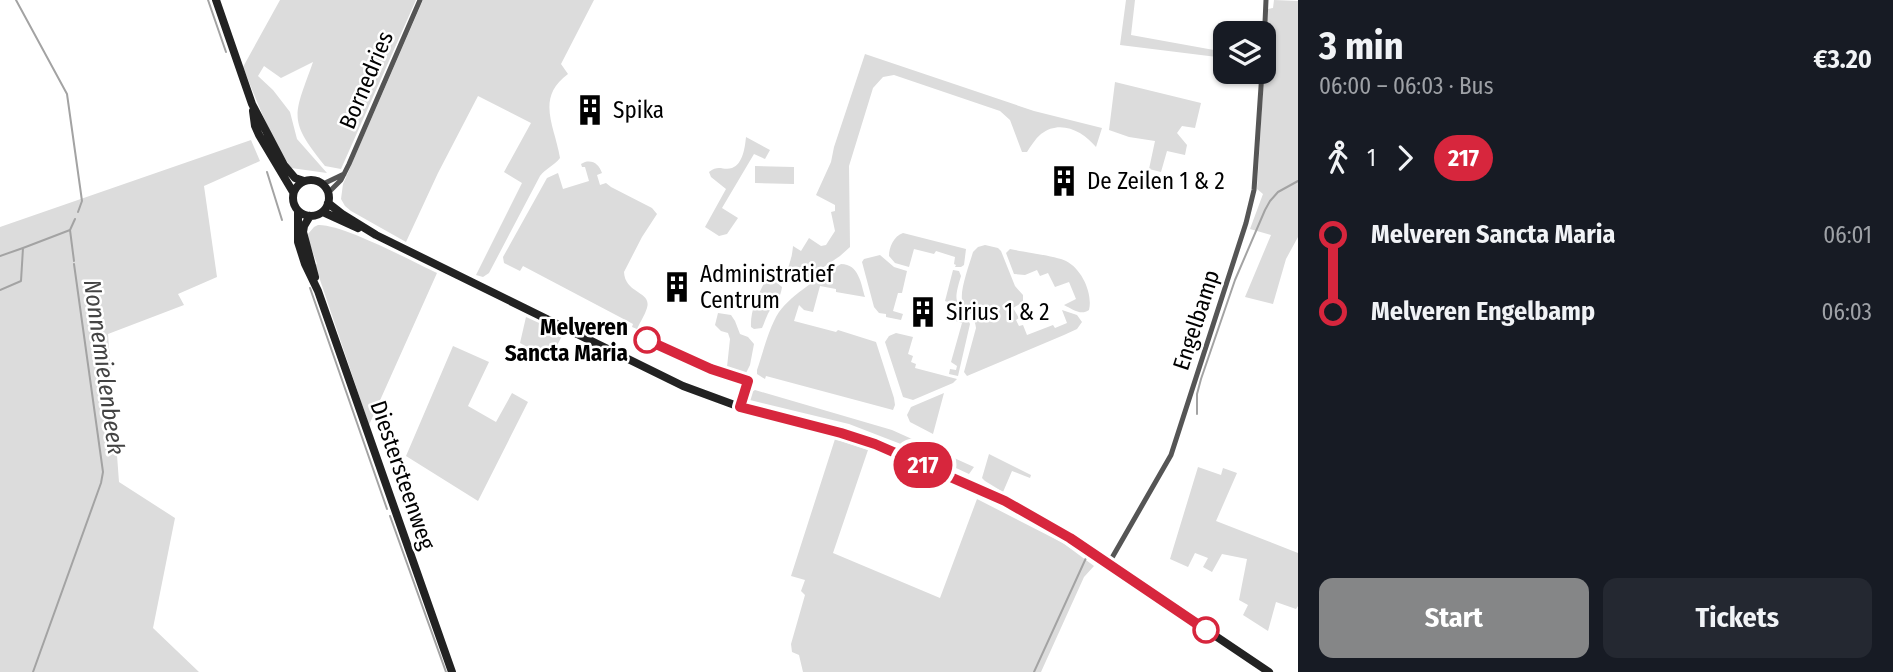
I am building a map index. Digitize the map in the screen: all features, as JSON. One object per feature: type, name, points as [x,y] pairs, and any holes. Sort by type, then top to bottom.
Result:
[{"type":"main road","points":[[216,0],[252,104],[284,165],[295,178],[304,181],[316,180],[323,184],[328,193],[328,203],[323,212],[310,216],[298,211],[293,205],[293,192],[255,126],[252,104]]},
{"type":"main road","points":[[293,192],[304,181]]},
{"type":"main road","points":[[328,203],[376,235]]},
{"type":"main road","name":"Diestersteenweg","points":[[298,211],[298,242],[305,264],[318,291],[452,672]]},
{"type":"main road","points":[[323,212],[376,235],[683,386],[740,407],[858,438],[1027,512],[1109,563],[1269,672]]},
{"type":"main road","name":"Diestersteenweg","points":[[310,216],[303,232],[318,291]]},
{"type":"street","name":"Bornedries","points":[[328,193],[344,174],[420,0]]},
{"type":"street","points":[[1265,21],[1266,0]]},
{"type":"street","name":"Engelbamp","points":[[1109,563],[1171,455],[1246,223],[1254,190],[1261,84]]},
{"type":"street","points":[[323,184],[344,174]]},
{"type":"shaded area","points":[[280,0],[416,0],[341,169],[325,166],[299,127],[298,106],[313,62],[281,78],[264,66],[258,76],[290,112],[297,139],[327,173],[291,168],[270,131],[243,67]]},
{"type":"shaded area","points":[[423,0],[594,0],[561,64],[568,74],[552,93],[550,113],[560,158],[540,176],[489,273],[483,277],[476,275],[522,183],[504,172],[531,123],[478,96],[406,242],[351,211],[341,199],[343,184]]},
{"type":"shaded area","points":[[1126,0],[1135,0],[1131,35],[1213,50],[1213,57],[1120,45]]},
{"type":"shaded area","points":[[1274,0],[1298,1],[1298,237],[1286,259],[1273,304],[1245,297],[1271,235],[1250,229],[1263,194],[1257,189],[1263,84],[1276,84],[1276,21],[1267,21],[1268,9],[1273,8]]},
{"type":"shaded area","points":[[865,54],[1034,111],[1102,128],[1096,147],[1078,132],[1056,127],[1041,134],[1027,152],[1022,152],[1010,120],[1000,111],[894,75],[883,77],[873,88],[849,166],[850,247],[800,283],[789,282],[787,275],[793,246],[801,251],[809,238],[821,246],[826,245],[835,231],[831,212],[835,211],[835,205],[816,195],[831,162]]},
{"type":"shaded area","points":[[1115,82],[1201,103],[1195,128],[1182,126],[1177,133],[1187,145],[1185,155],[1167,151],[1161,172],[1149,169],[1155,141],[1129,137],[1109,130]]},
{"type":"shaded area","points":[[746,137],[770,150],[765,159],[754,154],[722,208],[738,218],[727,234],[719,236],[705,227],[726,189],[711,177],[709,172],[716,168],[729,169],[736,166],[743,155]]},
{"type":"shaded area","points":[[251,140],[260,161],[204,186],[217,277],[178,294],[184,305],[108,334],[119,482],[175,518],[153,628],[199,672],[0,672],[0,227]]},
{"type":"shaded area","points":[[594,162],[599,168],[602,173],[597,175],[600,185],[606,183],[652,208],[657,214],[624,272],[629,285],[646,298],[647,302],[646,311],[637,329],[632,327],[633,324],[523,266],[520,271],[504,263],[503,257],[547,178],[558,173],[563,189],[589,181],[585,167],[581,164]]},
{"type":"shaded area","points":[[755,166],[794,167],[794,184],[755,183]]},
{"type":"shaded area","points":[[318,225],[343,230],[437,273],[369,425],[309,242],[308,234]]},
{"type":"shaded area","points":[[903,233],[966,249],[964,265],[955,267],[955,257],[936,251],[934,254],[914,249],[909,267],[895,263],[889,256],[890,249],[895,239]]},
{"type":"shaded area","points":[[985,245],[1001,251],[1015,286],[1023,295],[1023,302],[1013,308],[1019,318],[1016,320],[1019,326],[1023,325],[1027,335],[1053,325],[1055,328],[1067,323],[1062,310],[1077,315],[1082,322],[1077,329],[967,376],[964,372],[976,328],[963,303],[962,293],[973,252]]},
{"type":"shaded area","points":[[1010,249],[1055,257],[1072,265],[1088,290],[1089,310],[1080,312],[1064,305],[1076,299],[1069,282],[1055,287],[1048,273],[1040,276],[1037,270],[1025,275],[1014,274],[1006,253]]},
{"type":"shaded area","points":[[880,255],[894,267],[907,271],[902,293],[898,293],[893,311],[903,314],[901,320],[886,317],[886,314],[879,313],[874,307],[862,262]]},
{"type":"shaded area","points":[[841,264],[852,267],[855,271],[865,297],[820,286],[813,312],[804,310],[799,305],[794,321],[836,332],[838,330],[876,342],[894,398],[893,410],[766,376],[765,379],[757,374],[769,332],[779,312],[799,292]]},
{"type":"shaded area","points":[[953,270],[959,271],[961,276],[957,299],[970,324],[958,376],[949,374],[950,369],[956,370],[957,366],[951,362],[962,323],[947,318],[951,303],[945,301]]},
{"type":"shaded area","points":[[768,275],[782,287],[781,292],[762,328],[754,329],[751,327],[752,313]]},
{"type":"shaded area","points":[[718,313],[731,315],[740,334],[748,337],[754,344],[746,373],[741,375],[727,367],[730,339],[728,333],[715,325]]},
{"type":"shaded area","points":[[526,317],[563,334],[550,359],[520,343]]},
{"type":"shaded area","points":[[896,333],[913,337],[908,354],[913,356],[911,362],[916,364],[915,368],[957,379],[913,400],[903,397],[885,342],[889,336]]},
{"type":"shaded area","points":[[453,346],[489,362],[468,406],[496,422],[512,393],[528,402],[478,501],[406,456]]},
{"type":"shaded area","points":[[755,390],[892,430],[974,467],[969,474],[849,424],[750,400],[748,396]]},
{"type":"shaded area","points":[[944,393],[933,434],[910,422],[907,415],[911,407]]},
{"type":"shaded area","points":[[835,439],[868,450],[833,553],[940,598],[977,499],[1063,543],[1094,566],[1084,577],[1041,672],[803,672],[799,655],[792,652],[791,644],[805,595],[801,591],[805,580],[791,576]]},
{"type":"shaded area","points":[[989,454],[1031,475],[1030,478],[1012,471],[1003,492],[982,478]]},
{"type":"shaded area","points":[[1198,467],[1221,475],[1223,468],[1237,473],[1216,521],[1298,553],[1298,606],[1296,609],[1276,602],[1268,631],[1243,615],[1248,605],[1239,600],[1247,559],[1222,554],[1212,572],[1203,567],[1208,558],[1195,553],[1188,567],[1170,559]]},
{"type":"waterway","points":[[16,0],[67,94],[82,201],[78,212]]},
{"type":"waterway","points":[[208,0],[226,52]]},
{"type":"waterway","points":[[267,172],[282,220]]},
{"type":"waterway","points":[[1197,414],[1197,394],[1201,379],[1235,280],[1265,210],[1278,192],[1298,181]]},
{"type":"waterway","points":[[70,230],[75,219]]},
{"type":"waterway","name":"Nonnemielenbeek","points":[[23,248],[70,230],[74,261]]},
{"type":"waterway","points":[[0,256],[23,248],[21,281],[0,290]]},
{"type":"waterway","name":"Nonnemielenbeek","points":[[33,672],[103,472],[74,264]]},
{"type":"waterway","points":[[310,288],[387,509]]},
{"type":"waterway","points":[[390,516],[446,672]]},
{"type":"waterway","points":[[1034,672],[1086,558]]},
{"type":"bus line","name":"217","points":[[647,340],[711,369],[748,381],[740,407],[875,444],[1027,512],[1109,563],[1206,630]]},
{"type":"place","name":"Spika","points":[[590,110]]},
{"type":"place","name":"De Zeilen 1 & 2","points":[[1064,181]]},
{"type":"place","name":"Administratief Centrum","points":[[677,287]]},
{"type":"place","name":"Sirius 1 & 2","points":[[923,312]]},
{"type":"place","name":"Melveren Sancta Maria","points":[[647,340]]}]
